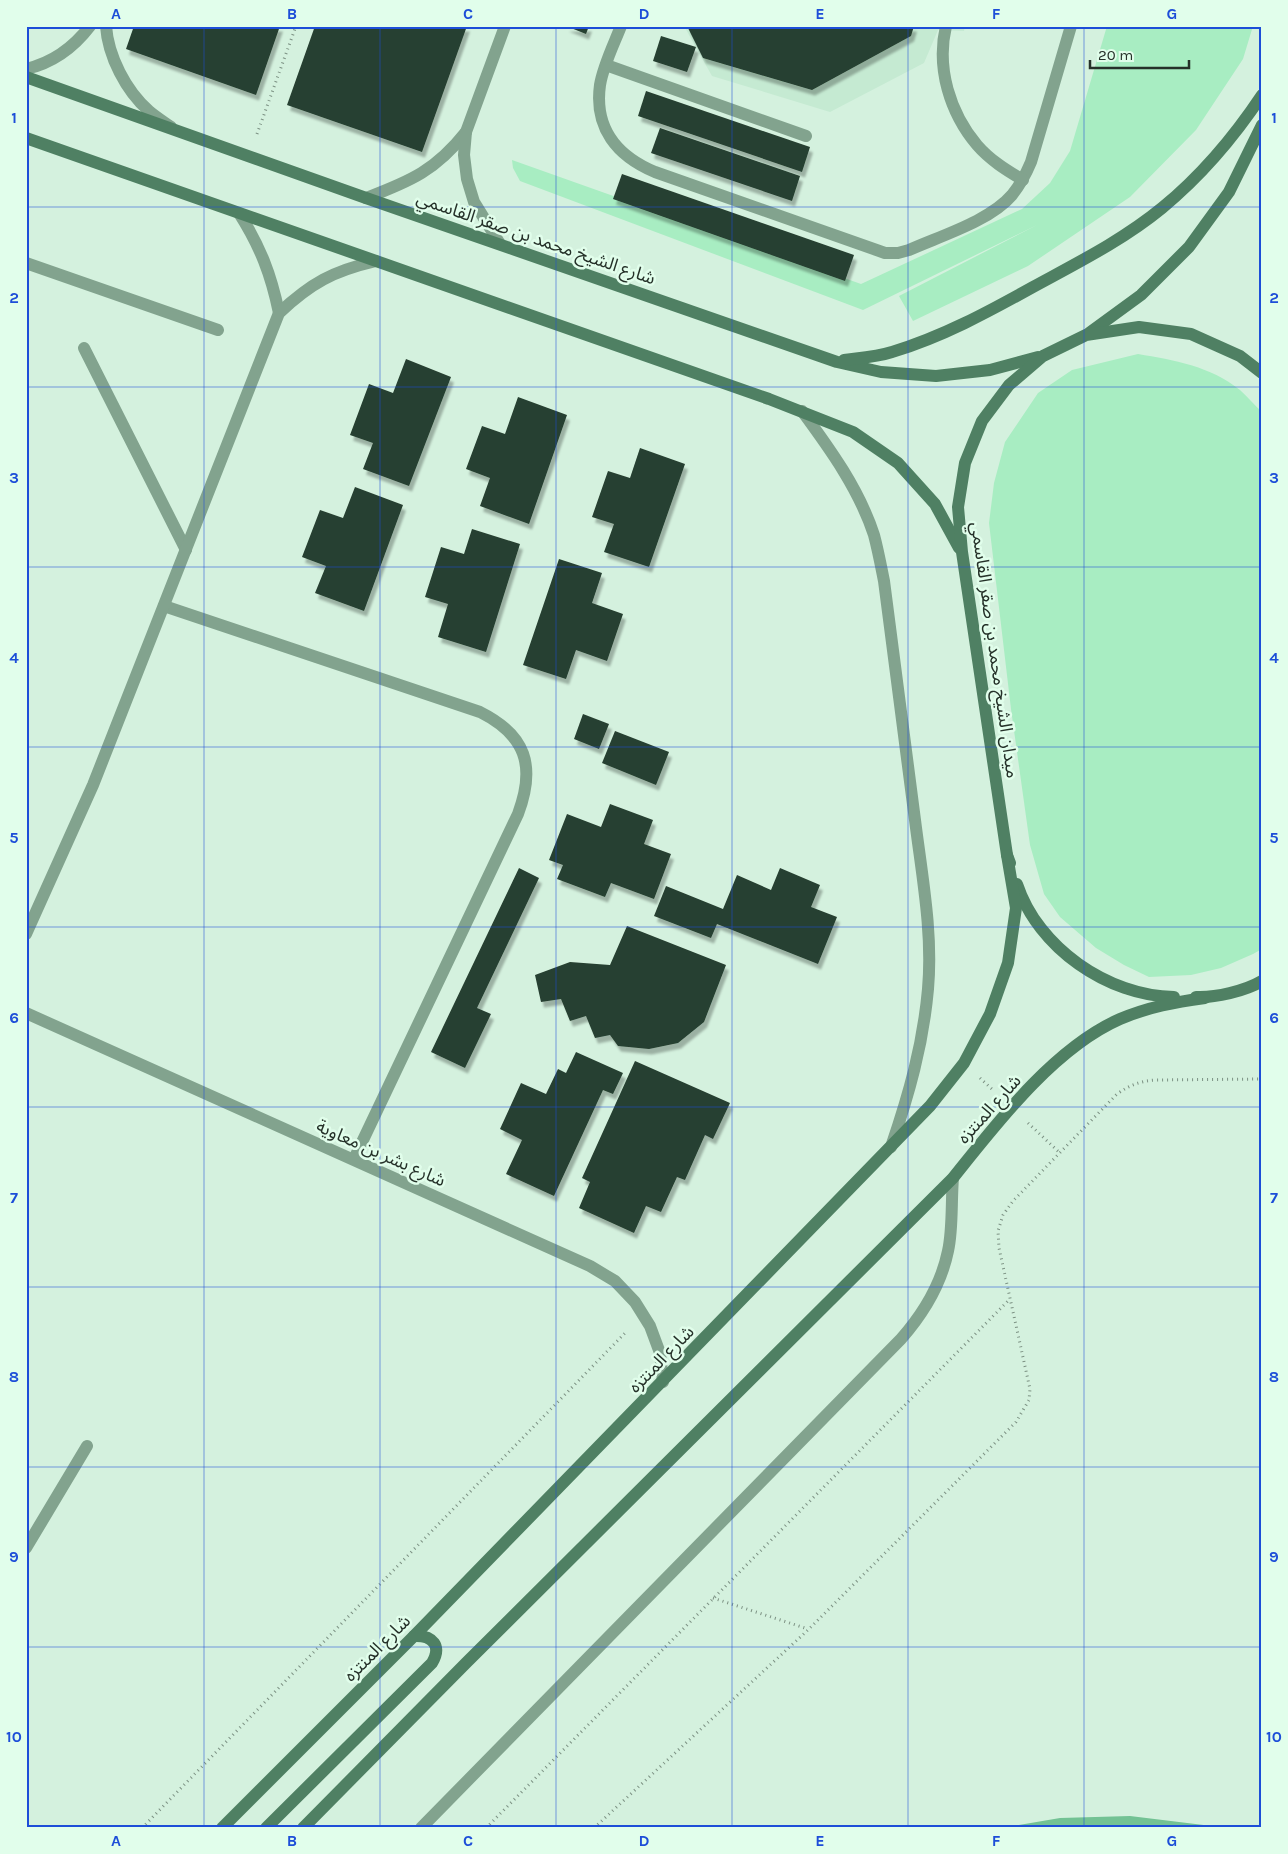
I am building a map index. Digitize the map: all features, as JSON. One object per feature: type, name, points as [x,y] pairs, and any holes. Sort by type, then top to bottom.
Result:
[{"type":"main road","name":"شارع الشيخ محمد بن صقر القاسمي","points":[[26,77],[837,362],[881,372],[936,376],[990,370],[1043,356]]},
{"type":"main road","points":[[837,362],[891,352],[936,337],[979,316],[1105,247],[1162,208],[1205,168],[1243,123],[1262,95]]},
{"type":"main road","points":[[1086,335],[1141,295],[1189,247],[1229,192],[1262,125]]},
{"type":"main road","points":[[26,138],[802,411],[853,432],[898,463],[935,504],[962,552]]},
{"type":"main road","name":"ميدان الشيخ محمد بن صقر القاسمي","points":[[1258,984],[1205,998],[1160,997],[1117,986],[1078,964],[1045,934],[1030,912],[1021,897],[1007,855],[962,552],[958,507],[965,463],[982,421],[1009,385],[1043,356],[1086,335],[1138,328],[1192,334],[1240,356],[1262,373]]},
{"type":"main road","name":"شارع المنتزه","points":[[222,1828],[414,1636],[930,1106],[964,1063],[990,1014],[1008,963],[1016,908],[1007,855]]},
{"type":"main road","name":"شارع المنتزه","points":[[303,1828],[952,1178],[1011,1107],[1048,1071],[1081,1042],[1119,1020],[1161,1004],[1205,998]]},
{"type":"main road","points":[[266,1828],[432,1663],[437,1655],[436,1646],[431,1639],[423,1635],[414,1636]]},
{"type":"street","points":[[26,68],[36,67],[58,56],[78,41],[90,26]]},
{"type":"street","points":[[106,26],[114,60],[128,87],[148,110],[173,129]]},
{"type":"street","points":[[500,244],[474,202],[466,179],[464,155],[466,132],[506,26]]},
{"type":"street","points":[[621,26],[600,83],[599,102],[602,121],[610,138],[622,153],[637,164],[886,253],[909,250],[980,219],[997,209],[1011,196],[1023,180],[1031,162],[1071,26]]},
{"type":"street","points":[[946,26],[942,59],[953,106],[963,127],[991,159],[1023,180]]},
{"type":"street","points":[[606,66],[806,136]]},
{"type":"street","points":[[366,198],[413,179],[433,166],[451,150],[466,132]]},
{"type":"street","points":[[239,213],[265,260],[274,286],[279,313]]},
{"type":"street","points":[[26,934],[93,785],[279,313],[300,293],[323,278],[349,267],[376,261]]},
{"type":"street","points":[[26,263],[218,330]]},
{"type":"street","points":[[84,348],[186,550]]},
{"type":"street","points":[[802,411],[856,491],[874,535],[884,581],[923,880],[928,942],[929,987],[924,1032],[910,1093],[891,1147]]},
{"type":"street","points":[[164,606],[480,712],[498,721],[508,730],[513,735],[523,754],[528,774],[526,794],[518,814],[354,1160]]},
{"type":"street","name":"شارع بشر بن معاوية","points":[[26,1013],[590,1266],[615,1281],[635,1302],[643,1314],[650,1326],[660,1353],[663,1382]]},
{"type":"street","points":[[421,1828],[918,1320],[942,1274],[948,1250],[952,1178]]},
{"type":"street","points":[[26,1548],[87,1446]]},
{"type":"path","points":[[249,156],[296,26]]},
{"type":"path","points":[[594,1828],[809,1629],[1016,1422],[1029,1400],[1030,1389],[1009,1299],[999,1248],[998,1231],[1003,1215],[1013,1201],[1117,1094],[1128,1086],[1141,1081],[1262,1079]]},
{"type":"path","points":[[486,1828],[1009,1299]]},
{"type":"path","points":[[142,1828],[643,1314]]},
{"type":"path","points":[[714,1598],[809,1629]]},
{"type":"shaded area","points":[[684,26],[965,26],[964,31],[938,30],[924,63],[830,112],[712,76]]},
{"type":"shaded area","points":[[1107,26],[1253,26],[1243,59],[1196,130],[1130,197],[1028,266],[913,321],[899,296],[1037,225],[863,310],[520,181],[513,168],[512,160],[861,284],[1022,209],[1050,183],[1070,151]]},
{"type":"shaded area","points":[[1138,354],[1191,365],[1216,375],[1240,390],[1262,412],[1262,949],[1221,968],[1191,975],[1149,977],[1124,965],[1096,948],[1060,917],[1044,894],[1030,845],[1011,709],[989,523],[994,483],[1005,442],[1038,393],[1072,370]]},
{"type":"shaded area","points":[[1130,1816],[1228,1828],[1002,1828],[1060,1818]]},
{"type":"building","points":[[134,26],[280,26],[256,95],[126,49]]},
{"type":"building","points":[[315,26],[467,26],[422,152],[287,105]]},
{"type":"building","points":[[566,26],[589,26],[586,34]]},
{"type":"building","points":[[687,26],[914,26],[911,36],[812,90],[703,58]]},
{"type":"building","points":[[661,36],[696,47],[687,72],[653,61]]},
{"type":"building","points":[[646,91],[810,147],[802,172],[638,116]]},
{"type":"building","points":[[660,128],[800,176],[792,201],[651,153]]},
{"type":"building","points":[[622,174],[854,255],[845,281],[613,199]]},
{"type":"building","points":[[406,359],[451,377],[409,486],[363,469],[373,443],[350,435],[369,384],[393,393]]},
{"type":"building","points":[[518,397],[567,415],[529,524],[480,506],[490,478],[466,469],[482,426],[505,434]]},
{"type":"building","points":[[640,448],[685,464],[649,567],[604,552],[614,524],[592,517],[608,471],[630,478]]},
{"type":"building","points":[[355,487],[403,505],[364,611],[315,593],[326,566],[302,557],[320,510],[343,518]]},
{"type":"building","points":[[472,529],[520,544],[486,652],[438,637],[448,604],[425,597],[441,547],[464,554]]},
{"type":"building","points":[[559,559],[602,573],[592,603],[623,614],[607,661],[576,650],[566,679],[523,665]]},
{"type":"building","points":[[583,714],[609,724],[599,749],[574,739]]},
{"type":"building","points":[[615,731],[669,752],[656,785],[602,763]]},
{"type":"building","points":[[610,804],[653,820],[644,844],[671,854],[654,899],[611,883],[605,897],[557,879],[563,865],[549,860],[567,814],[601,827]]},
{"type":"building","points":[[519,868],[539,878],[477,1008],[491,1014],[465,1068],[431,1052]]},
{"type":"building","points":[[780,868],[820,885],[811,907],[837,917],[818,964],[717,924],[711,938],[654,916],[666,886],[723,909],[737,875],[771,890]]},
{"type":"building","points":[[627,926],[726,965],[704,1022],[678,1043],[649,1049],[618,1046],[610,1035],[595,1038],[586,1016],[570,1021],[561,999],[541,1002],[535,975],[570,962],[610,965]]},
{"type":"building","points":[[576,1052],[623,1073],[613,1094],[603,1090],[554,1196],[506,1174],[522,1140],[500,1129],[521,1083],[546,1094],[558,1069],[566,1073]]},
{"type":"building","points":[[635,1061],[730,1103],[713,1139],[705,1135],[685,1180],[677,1177],[661,1212],[646,1206],[634,1233],[579,1208],[590,1182],[582,1178]]}]
